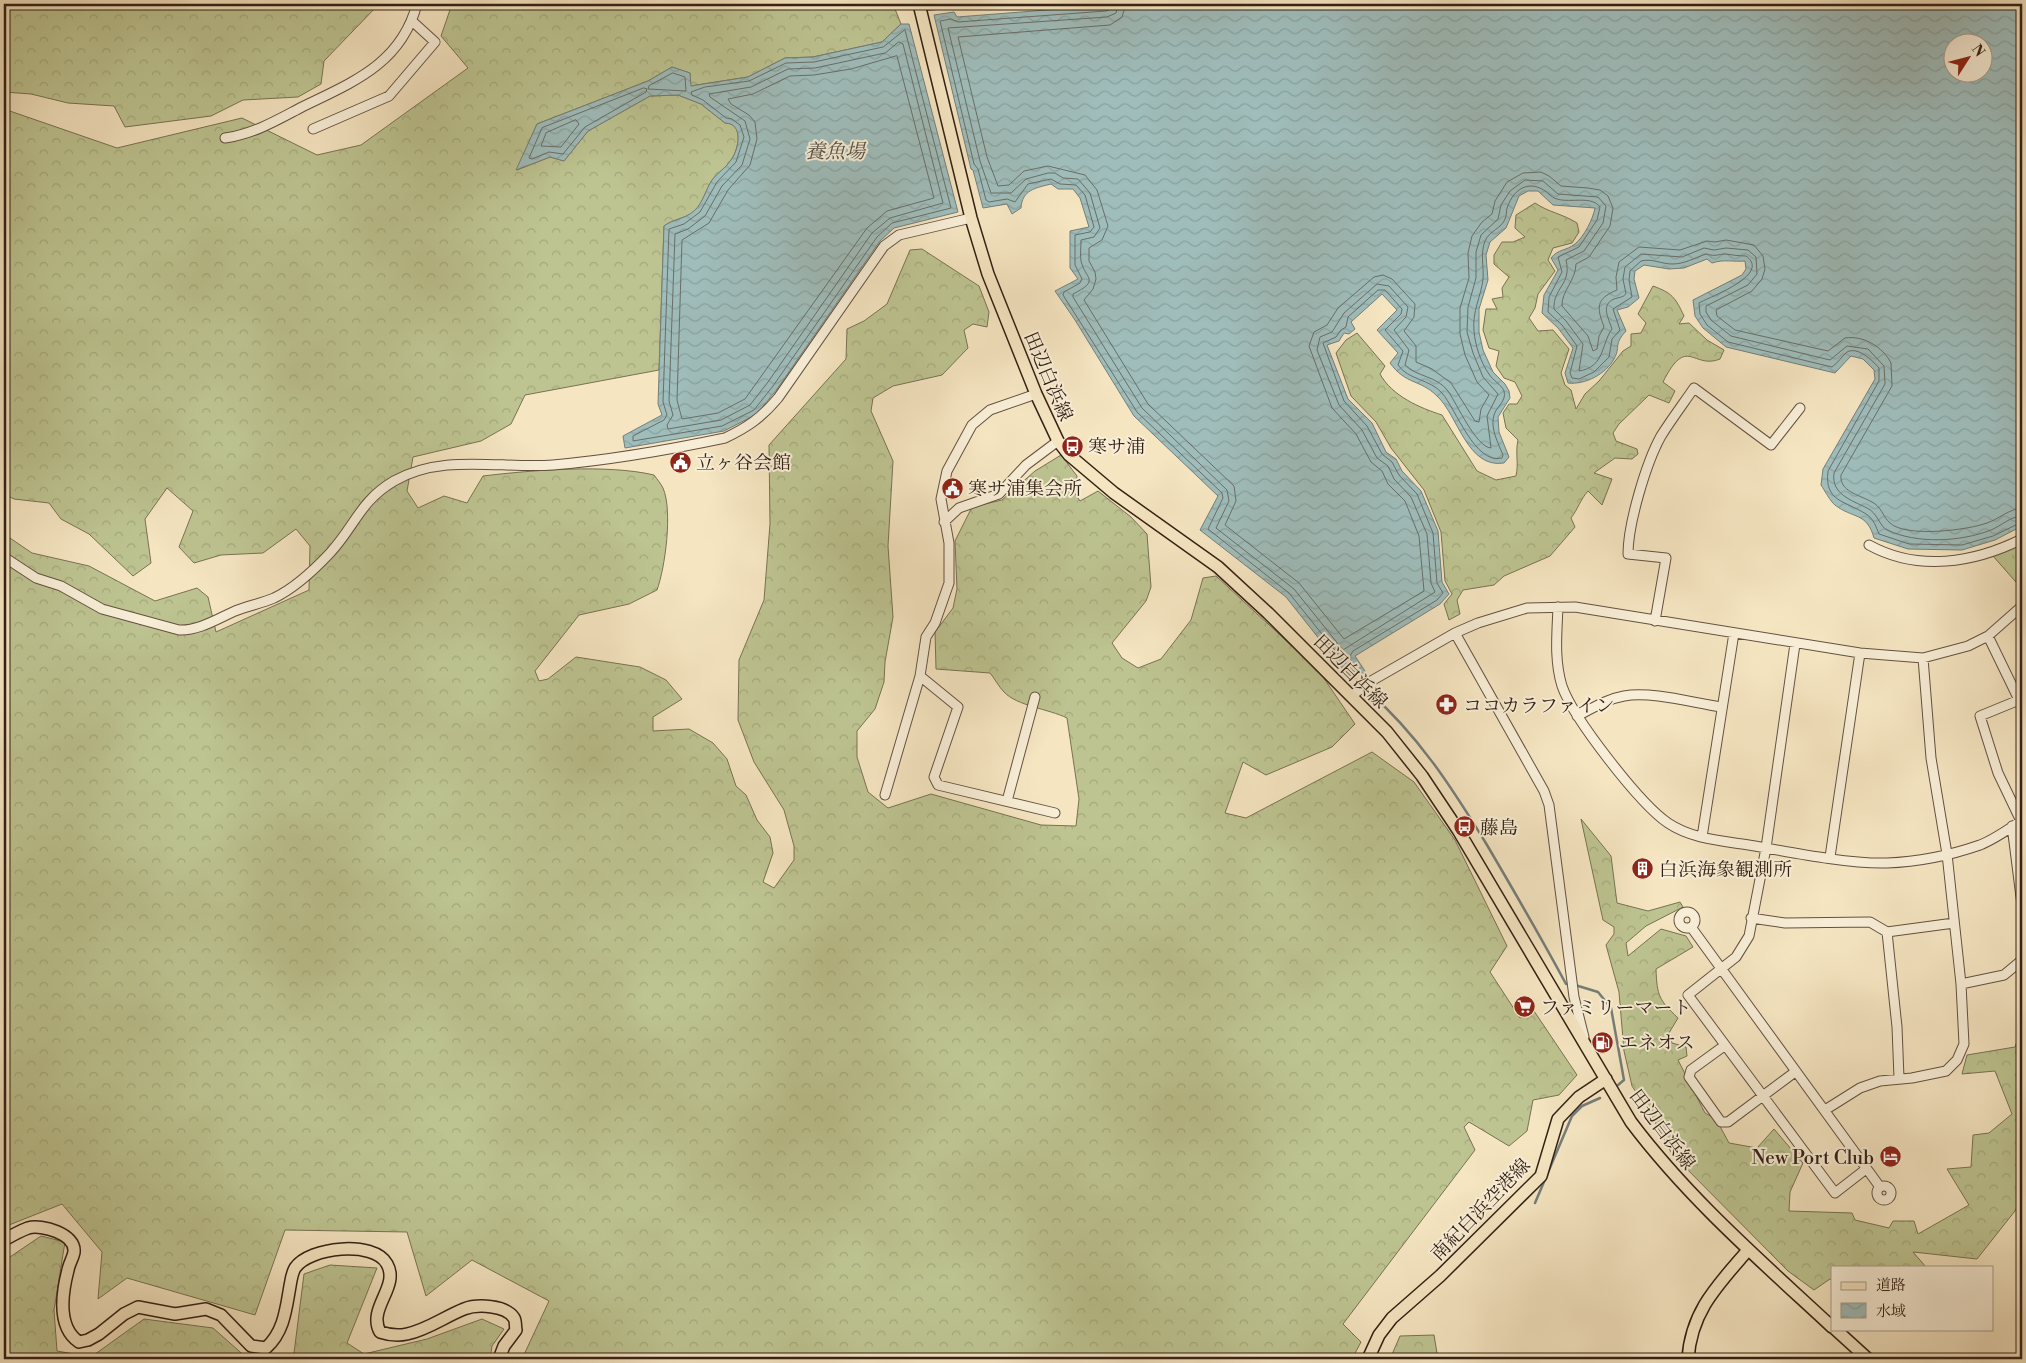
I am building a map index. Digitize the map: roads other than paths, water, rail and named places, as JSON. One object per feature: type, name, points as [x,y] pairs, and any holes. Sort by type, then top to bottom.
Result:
[{"type":"main road","name":"田辺白浜線","points":[[919,5],[971,218],[988,274],[1036,394],[1058,440],[1069,455],[1114,494],[1218,567],[1355,692],[1422,776],[1458,830],[1631,1122],[1662,1163],[1748,1250]]},
{"type":"main road","name":"南紀白浜空港線","points":[[1368,1359],[1379,1335],[1392,1318],[1440,1276],[1541,1176],[1558,1118],[1580,1098],[1606,1079]]},
{"type":"main road","points":[[4,1240],[29,1228],[43,1227],[67,1237],[72,1243],[74,1251],[68,1272],[64,1308],[65,1325],[70,1336],[78,1342],[88,1340],[99,1334],[124,1314],[138,1307],[175,1314],[206,1310],[221,1315],[251,1346],[266,1348],[274,1340],[283,1324],[293,1270],[299,1262],[307,1256],[317,1253],[356,1249],[372,1252],[383,1257],[388,1266],[388,1286],[377,1312],[376,1324],[380,1332],[389,1335],[406,1335],[432,1325],[464,1309],[477,1307],[505,1310],[514,1319],[516,1330],[504,1346],[499,1359]]},
{"type":"main road","points":[[1688,1359],[1689,1342],[1694,1324],[1706,1300],[1748,1250],[1831,1325]]},
{"type":"main road","points":[[1836,1330],[1868,1359]]},
{"type":"street","points":[[225,138],[244,135],[279,120],[364,76],[398,44],[412,21],[416,4]]},
{"type":"street","points":[[919,5],[942,4]]},
{"type":"street","points":[[314,129],[388,96],[435,42],[412,21]]},
{"type":"street","points":[[4,557],[36,578],[61,586],[102,609],[189,631],[248,606],[274,598],[305,576],[343,538],[358,512],[374,494],[415,470],[427,466],[475,463],[550,465],[592,462],[725,438],[745,428],[762,416],[778,398],[884,246],[899,235],[971,218]]},
{"type":"street","points":[[1655,621],[1666,558],[1628,554],[1628,536],[1642,487],[1660,438],[1694,388],[1771,445],[1800,408]]},
{"type":"street","points":[[885,794],[920,676],[926,637],[935,623],[949,583],[949,543],[941,499],[947,471],[972,425],[990,410],[1036,394]]},
{"type":"street","points":[[944,522],[959,508],[999,494],[1026,465],[1058,440]]},
{"type":"street","points":[[1869,545],[1884,554],[1926,563],[1947,562],[2006,548],[2022,539]]},
{"type":"street","points":[[1355,692],[1455,633],[1501,614],[1528,608],[1574,607],[1796,644],[1894,658],[1923,658],[1968,646],[1988,636],[2022,606]]},
{"type":"street","points":[[1558,607],[1556,654],[1562,686],[1578,716],[1641,800],[1667,822],[1682,831],[1702,837],[1830,857],[1887,863],[1947,854],[1981,844],[2022,820],[1998,773],[1980,716],[2021,703],[1988,636]]},
{"type":"street","points":[[1455,633],[1544,792],[1549,805],[1574,997],[1586,1045]]},
{"type":"street","points":[[1702,837],[1734,633]]},
{"type":"street","points":[[1796,644],[1766,848],[1749,936],[1736,957],[1688,995],[1761,1097],[1835,1193],[1866,1169]]},
{"type":"street","points":[[1830,857],[1860,653]]},
{"type":"street","points":[[1825,1110],[1860,1088],[1880,1080],[1939,1074],[1958,1060],[1964,1044],[1961,984],[1947,854],[1931,758],[1923,658]]},
{"type":"street","points":[[920,676],[958,707],[934,777],[938,784],[1055,813]]},
{"type":"street","points":[[1578,716],[1602,702],[1626,696],[1649,696],[1721,707]]},
{"type":"street","points":[[1007,801],[1035,697]]},
{"type":"street","points":[[2012,826],[2022,905]]},
{"type":"street","points":[[1751,918],[1785,923],[1870,922],[1887,932],[1954,923]]},
{"type":"street","points":[[1691,927],[1880,1187]]},
{"type":"street","points":[[1887,932],[1897,1027],[1899,1078]]},
{"type":"street","points":[[1961,984],[2004,975],[2022,960]]},
{"type":"street","points":[[1724,1046],[1691,1070],[1689,1077],[1721,1122],[1728,1122],[1795,1072]]},
{"type":"water","points":[[1124,4],[2022,4],[2022,526],[1995,540],[1962,550],[1908,549],[1874,538],[1871,530],[1863,520],[1833,503],[1821,485],[1823,469],[1875,379],[1874,370],[1863,359],[1851,356],[1835,373],[1726,347],[1703,328],[1695,316],[1693,300],[1742,275],[1746,269],[1745,261],[1712,263],[1707,259],[1684,268],[1669,269],[1644,265],[1635,271],[1634,279],[1639,298],[1628,307],[1617,310],[1626,331],[1618,343],[1614,359],[1600,374],[1581,382],[1568,383],[1565,373],[1573,348],[1558,328],[1542,313],[1544,295],[1558,270],[1551,258],[1556,253],[1572,246],[1582,237],[1588,228],[1595,208],[1553,205],[1538,191],[1528,191],[1519,196],[1506,228],[1490,242],[1486,255],[1488,280],[1479,309],[1479,332],[1483,350],[1493,372],[1509,391],[1510,398],[1498,417],[1499,432],[1509,457],[1504,463],[1491,463],[1481,458],[1472,449],[1437,396],[1425,387],[1407,379],[1390,363],[1398,353],[1377,330],[1397,310],[1382,294],[1351,322],[1355,329],[1349,334],[1344,333],[1339,341],[1327,345],[1348,399],[1372,423],[1386,452],[1396,459],[1402,471],[1421,491],[1438,531],[1442,582],[1449,594],[1440,604],[1355,656],[1367,674],[1343,669],[1286,597],[1200,530],[1218,496],[1134,416],[1055,291],[1078,279],[1070,268],[1070,231],[1089,227],[1080,198],[1073,189],[1058,189],[1051,184],[1030,191],[1024,197],[1021,208],[1012,214],[1007,204],[983,208],[973,170],[971,169],[934,15],[954,12],[957,17]]},
{"type":"water","name":"養魚場","points":[[901,24],[909,24],[958,212],[894,228],[880,241],[777,389],[757,414],[724,431],[625,448],[623,436],[662,415],[658,404],[664,226],[687,216],[697,208],[712,180],[727,166],[734,156],[738,144],[737,132],[735,127],[725,123],[701,104],[678,95],[650,96],[588,131],[564,161],[550,157],[516,170],[537,124],[648,81],[672,67],[690,73],[691,86],[748,77],[785,58],[813,57],[882,42]]},
{"type":"waterway","points":[[1343,669],[1362,685]]},
{"type":"waterway","points":[[1366,689],[1402,724],[1447,782],[1487,845],[1566,984],[1569,984]]},
{"type":"waterway","points":[[1575,985],[1598,992],[1611,1008],[1624,1080],[1618,1085]]},
{"type":"waterway","points":[[1535,1203],[1572,1116],[1582,1106],[1600,1098]]},
{"type":"place","name":"寒サ浦","points":[[1072,446]]},
{"type":"place","name":"立ヶ谷会館","points":[[680,462]]},
{"type":"place","name":"寒サ浦集会所","points":[[952,488]]},
{"type":"place","name":"ココカラファイン","points":[[1447,705]]},
{"type":"place","name":"藤島","points":[[1464,827]]},
{"type":"place","name":"白浜海象観測所","points":[[1643,869]]},
{"type":"place","name":"ファミリーマート","points":[[1524,1007]]},
{"type":"place","name":"エネオス","points":[[1603,1042]]},
{"type":"place","name":"New Port Club","points":[[1890,1157]]}]
